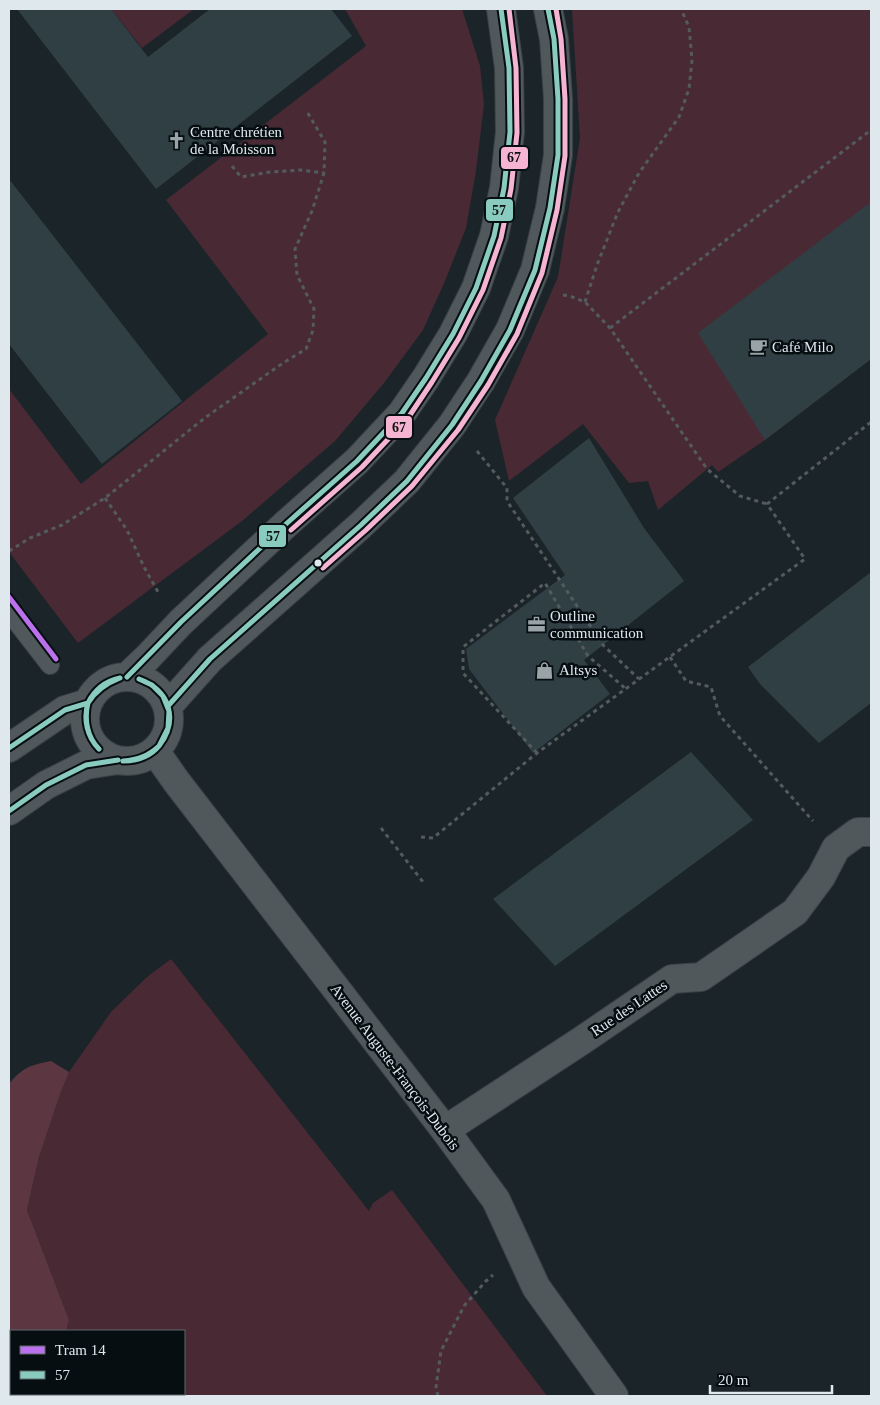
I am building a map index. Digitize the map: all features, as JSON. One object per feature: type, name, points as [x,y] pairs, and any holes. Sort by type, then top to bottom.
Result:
[{"type":"main road","points":[[127,677],[181,622],[286,524],[358,461],[402,413],[453,334],[476,288],[494,236],[504,188],[510,132],[510,68],[501,9]]},
{"type":"main road","points":[[168,706],[210,659],[407,481],[452,424],[481,381],[505,338],[535,270],[550,208],[558,155],[558,99],[554,39],[548,9]]},
{"type":"main road","points":[[9,812],[46,785],[86,765],[118,760],[137,760],[155,751],[165,738],[170,723],[168,706],[160,692],[150,683],[138,678],[127,677],[111,680],[100,687],[88,703],[86,728],[90,738],[97,748],[107,756],[118,760]]},
{"type":"main road","points":[[9,748],[64,710],[88,703]]},
{"type":"main road","name":"Avenue Auguste-François-Dubois","points":[[155,751],[176,781],[445,1130],[496,1200],[536,1287],[614,1396]]},
{"type":"main road","name":"Rue des Lattes","points":[[445,1130],[672,979],[701,977],[795,912],[822,877],[836,848],[858,832],[871,832]]},
{"type":"lane","points":[[9,612],[50,665]]},
{"type":"path","points":[[585,302],[618,212],[639,173],[679,117],[689,89],[692,60],[689,27],[680,9]]},
{"type":"path","points":[[9,551],[30,538],[62,526],[105,498],[206,417],[306,349],[313,330],[314,309],[297,275],[295,249],[312,210],[324,173],[325,142],[306,110]]},
{"type":"path","points":[[610,328],[871,130]]},
{"type":"path","points":[[232,166],[241,177],[270,172],[300,170],[324,173]]},
{"type":"path","points":[[421,837],[433,838],[537,753],[805,559],[767,504],[740,496],[707,469],[610,328],[585,302],[570,296],[561,295]]},
{"type":"path","points":[[767,504],[871,422]]},
{"type":"path","points":[[474,448],[507,488],[507,501],[603,645],[640,679]]},
{"type":"path","points":[[105,498],[127,530],[158,592]]},
{"type":"path","points":[[537,753],[463,673],[462,653],[463,647],[545,583],[588,656],[626,689]]},
{"type":"path","points":[[670,657],[686,681],[711,687],[720,716],[814,822]]},
{"type":"path","points":[[381,828],[423,882]]},
{"type":"path","points":[[438,1396],[436,1387],[441,1351],[464,1306],[486,1281]]},
{"type":"shaded area","points":[[111,9],[194,9],[142,48]]},
{"type":"shaded area","points":[[345,9],[462,9],[480,66],[484,104],[476,171],[466,228],[445,281],[423,330],[384,383],[335,441],[242,521],[78,643],[9,552],[9,389],[81,484],[268,334],[166,200],[366,46]]},
{"type":"shaded area","points":[[572,9],[871,9],[871,359],[765,440],[718,472],[712,465],[658,510],[648,481],[629,483],[583,424],[509,481],[495,420],[558,277],[580,138]]},
{"type":"shaded area","points":[[171,959],[369,1211],[373,1203],[392,1190],[547,1396],[34,1396],[185,1395],[185,1330],[66,1330],[69,1320],[27,1210],[39,1157],[69,1072],[111,1012],[147,977]]},
{"type":"shaded area","points":[[51,1061],[69,1072],[39,1157],[27,1210],[69,1320],[66,1330],[10,1330],[10,1395],[36,1395],[9,1396],[9,1084],[18,1074],[37,1064]]},
{"type":"building","points":[[17,9],[111,9],[148,57],[210,9],[331,9],[352,36],[156,189]]},
{"type":"building","points":[[9,179],[182,401],[102,464],[9,344]]},
{"type":"building","points":[[871,202],[871,359],[765,440],[698,333]]},
{"type":"building","points":[[589,438],[644,528],[684,581],[584,660],[610,694],[533,753],[469,669],[466,649],[565,575],[513,498]]},
{"type":"building","points":[[871,572],[871,703],[819,743],[760,684],[748,667]]},
{"type":"building","points":[[691,752],[753,820],[555,966],[493,899]]},
{"type":"tram line","name":"14","points":[[9,597],[56,659]]},
{"type":"transit line","name":"57","points":[[127,677],[181,622],[357,461],[402,413],[453,334],[476,288],[494,236],[504,188],[510,132],[509,68],[501,9]]},
{"type":"transit line","name":"67","points":[[291,530],[362,467],[408,418],[459,338],[483,290],[501,238],[511,189],[517,133],[516,68],[509,9]]},
{"type":"transit line","name":"57","points":[[168,706],[210,659],[361,525],[407,481],[452,425],[481,381],[510,330],[535,270],[550,208],[558,155],[558,99],[554,39],[548,9]]},
{"type":"transit line","name":"67","points":[[323,568],[412,486],[458,430],[488,385],[517,334],[542,273],[557,210],[565,156],[565,99],[561,39],[556,9]]},
{"type":"transit line","name":"57","points":[[88,703],[101,686],[120,678]]},
{"type":"transit line","name":"57","points":[[88,703],[102,688],[120,678]]},
{"type":"transit line","name":"57","points":[[139,679],[158,690],[168,707],[170,716],[169,726],[159,746]]},
{"type":"transit line","name":"57","points":[[139,679],[152,685],[163,696],[169,711],[168,728],[159,746]]},
{"type":"transit line","name":"57","points":[[88,703],[86,715],[89,733],[99,749]]},
{"type":"transit line","name":"57","points":[[88,703],[86,715],[87,728],[99,749]]},
{"type":"transit line","name":"57","points":[[9,748],[65,710],[88,703]]},
{"type":"transit line","name":"57","points":[[123,761],[143,758],[159,746]]},
{"type":"transit line","name":"57","points":[[123,761],[143,757],[159,746]]},
{"type":"transit line","name":"57","points":[[9,811],[46,785],[86,765],[118,760]]},
{"type":"place","name":"Centre chrétien de la Moisson","points":[[176,141]]},
{"type":"place","name":"Café Milo","points":[[758,347]]},
{"type":"place","name":"Outline communication","points":[[536,625]]},
{"type":"place","name":"Altsys","points":[[545,670]]}]
